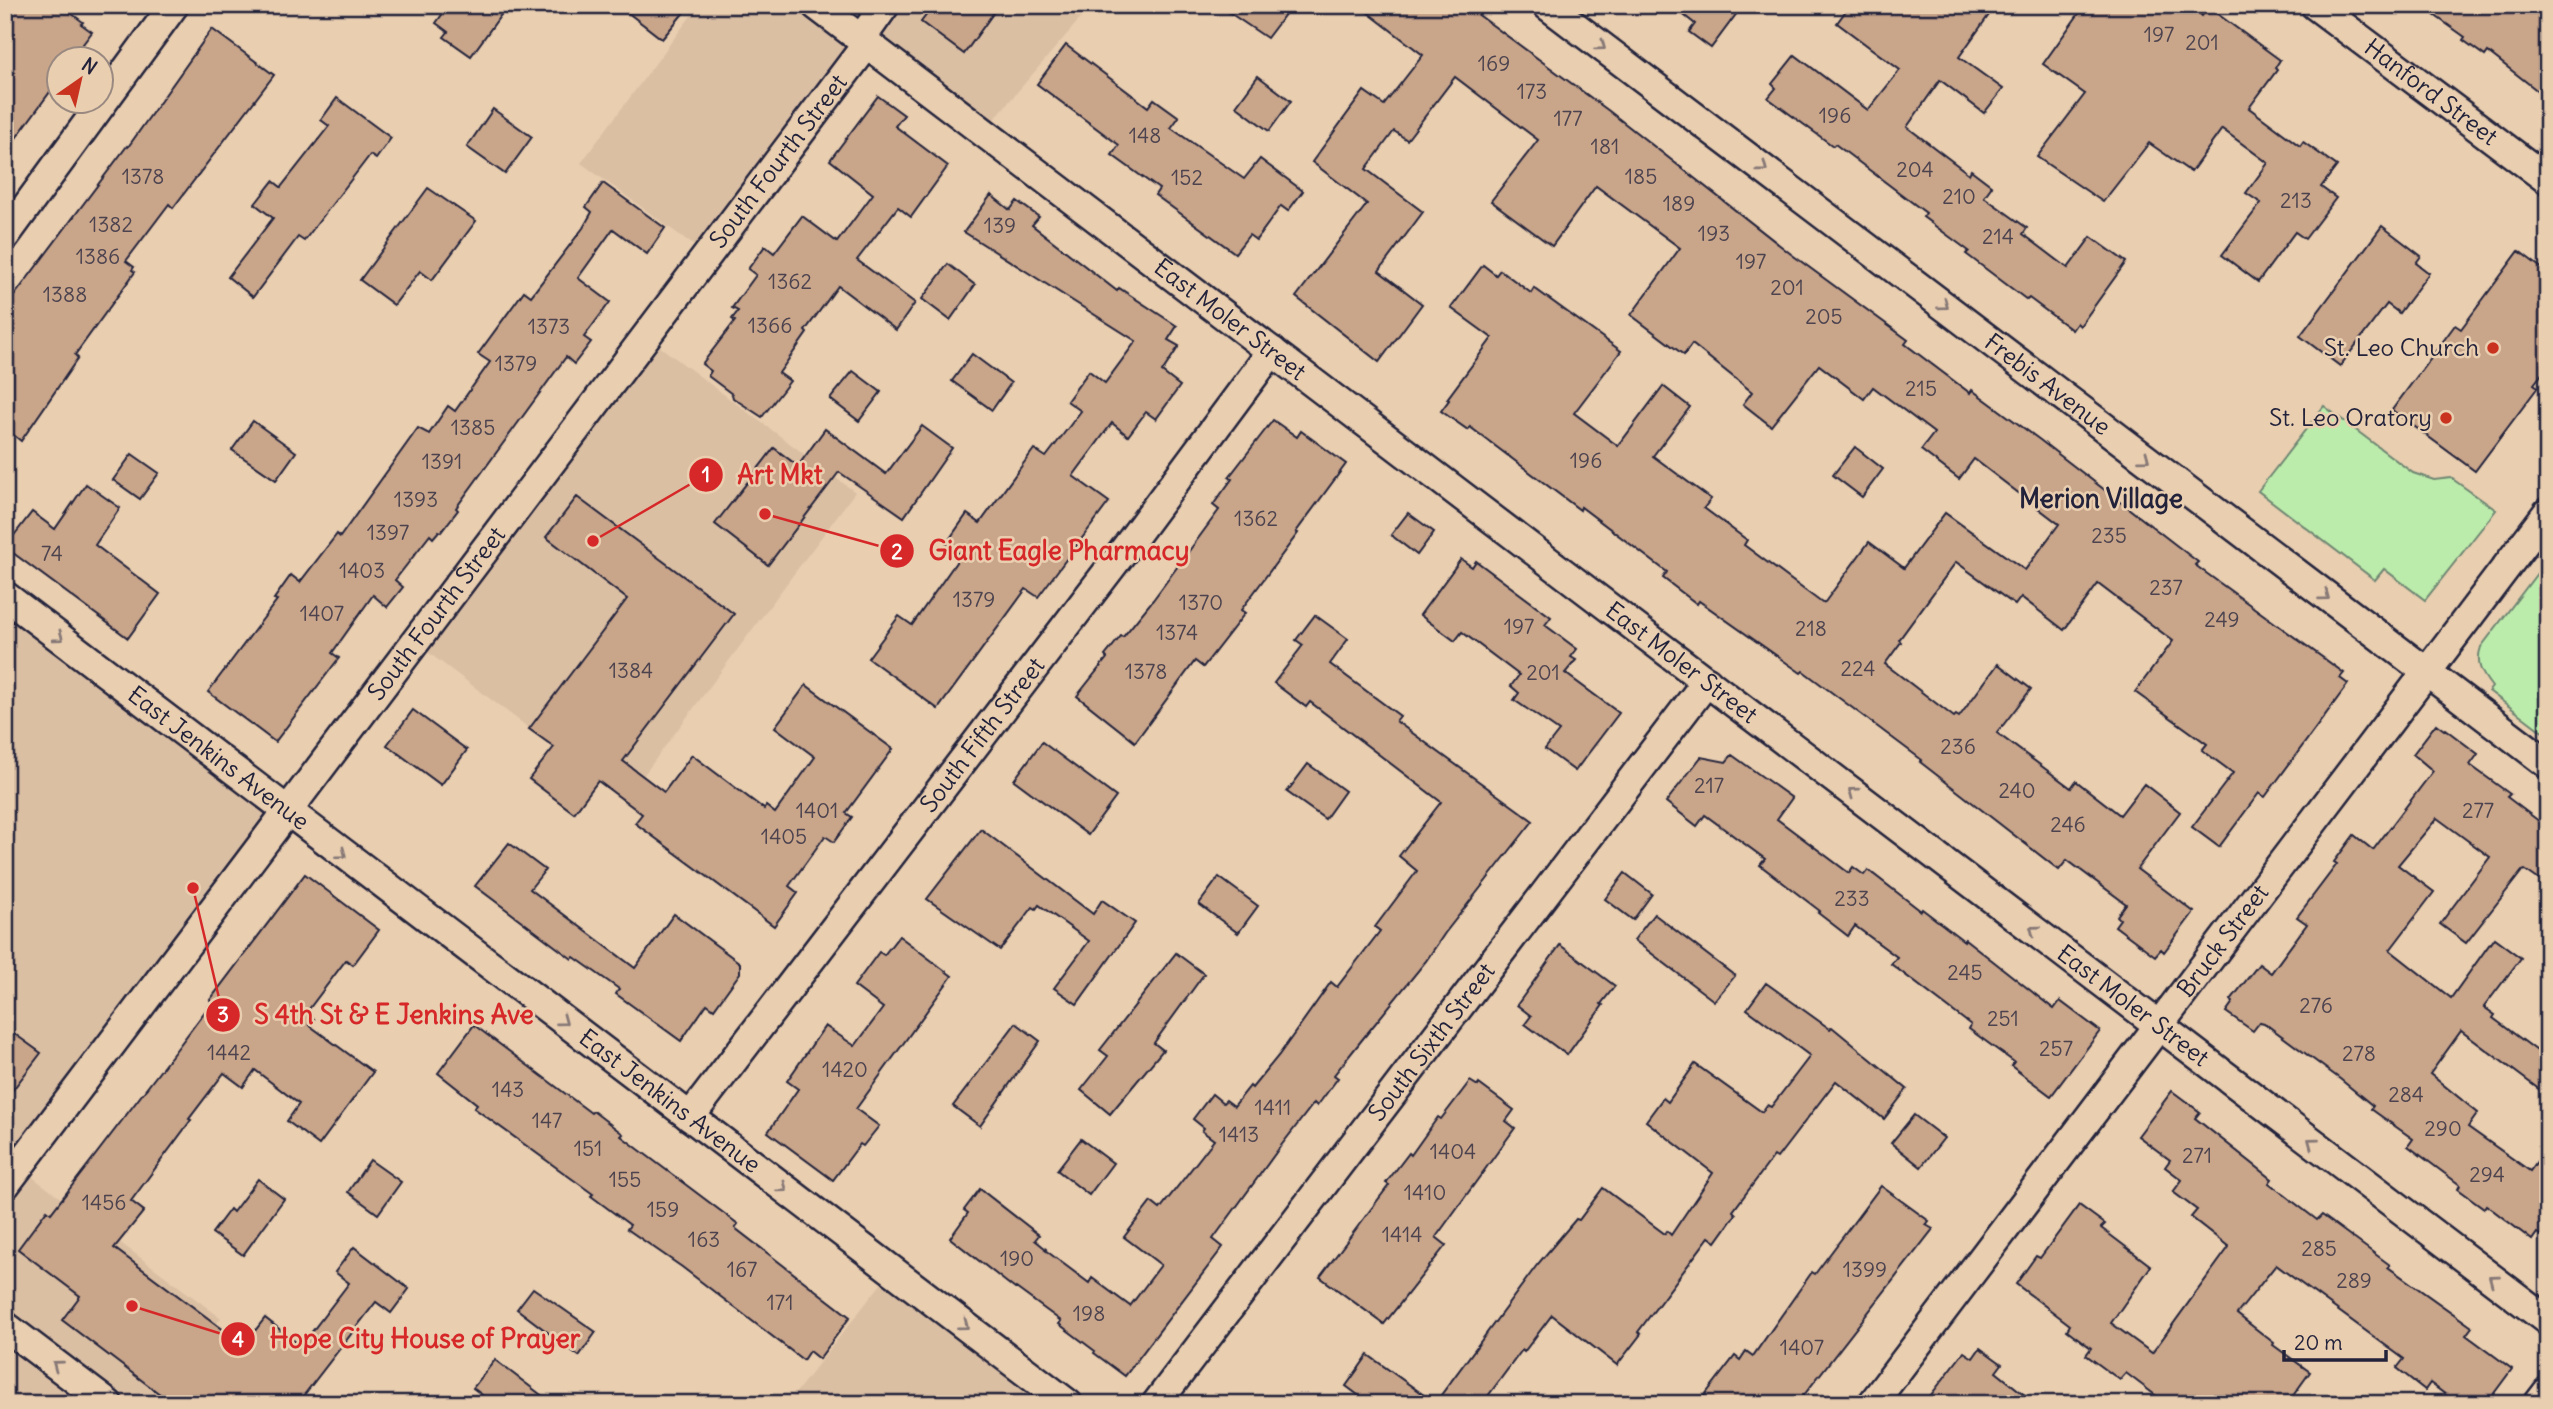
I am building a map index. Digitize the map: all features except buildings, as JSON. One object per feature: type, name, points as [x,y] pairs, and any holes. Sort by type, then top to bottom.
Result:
[{"type":"street","points":[[5,236],[174,5]]},
{"type":"street","name":"East Moler Street","points":[[816,5],[2548,1321]]},
{"type":"street","name":"South Fourth Street","points":[[5,1185],[288,812],[864,41],[886,5]]},
{"type":"street","name":"Frebis Avenue","points":[[1547,5],[2548,764]]},
{"type":"street","name":"Hanford Street","points":[[2315,5],[2548,180]]},
{"type":"street","name":"South Fifth Street","points":[[690,1117],[1120,555],[1272,351]]},
{"type":"street","name":"Bruck Street","points":[[1872,1404],[2548,512]]},
{"type":"street","name":"East Jenkins Avenue","points":[[5,596],[1068,1404]]},
{"type":"street","name":"South Sixth Street","points":[[1156,1404],[1707,681]]},
{"type":"street","points":[[5,1326],[108,1404]]},
{"type":"street","points":[[2538,1404],[2548,1391]]},
{"type":"shaded area","points":[[699,5],[1092,5],[989,125],[871,36],[707,255],[581,163]]},
{"type":"shaded area","points":[[651,340],[855,492],[625,800],[421,647]]},
{"type":"shaded area","points":[[5,592],[280,804],[19,1167],[221,1318],[154,1404],[5,1404]]},
{"type":"shaded area","points":[[899,1261],[1083,1404],[787,1404]]},
{"type":"green space","points":[[2324,406],[2413,473],[2434,480],[2451,478],[2496,510],[2425,600],[2384,569],[2375,580],[2258,491]]},
{"type":"green space","points":[[2548,559],[2548,736],[2489,691],[2492,687],[2483,673],[2479,659],[2481,647]]},
{"type":"place","name":"St. Leo Church","points":[[2493,348]]},
{"type":"place","name":"St. Leo Oratory","points":[[2446,418]]},
{"type":"place","name":"Giant Eagle Pharmacy","points":[[765,514]]},
{"type":"place","name":"Art Mkt","points":[[593,541]]},
{"type":"place","name":"S 4th St & E Jenkins Ave","points":[[193,888]]},
{"type":"place","name":"Hope City House of Prayer","points":[[132,1306]]},
{"type":"district","name":"Merion Village","points":[[2101,499]]}]
